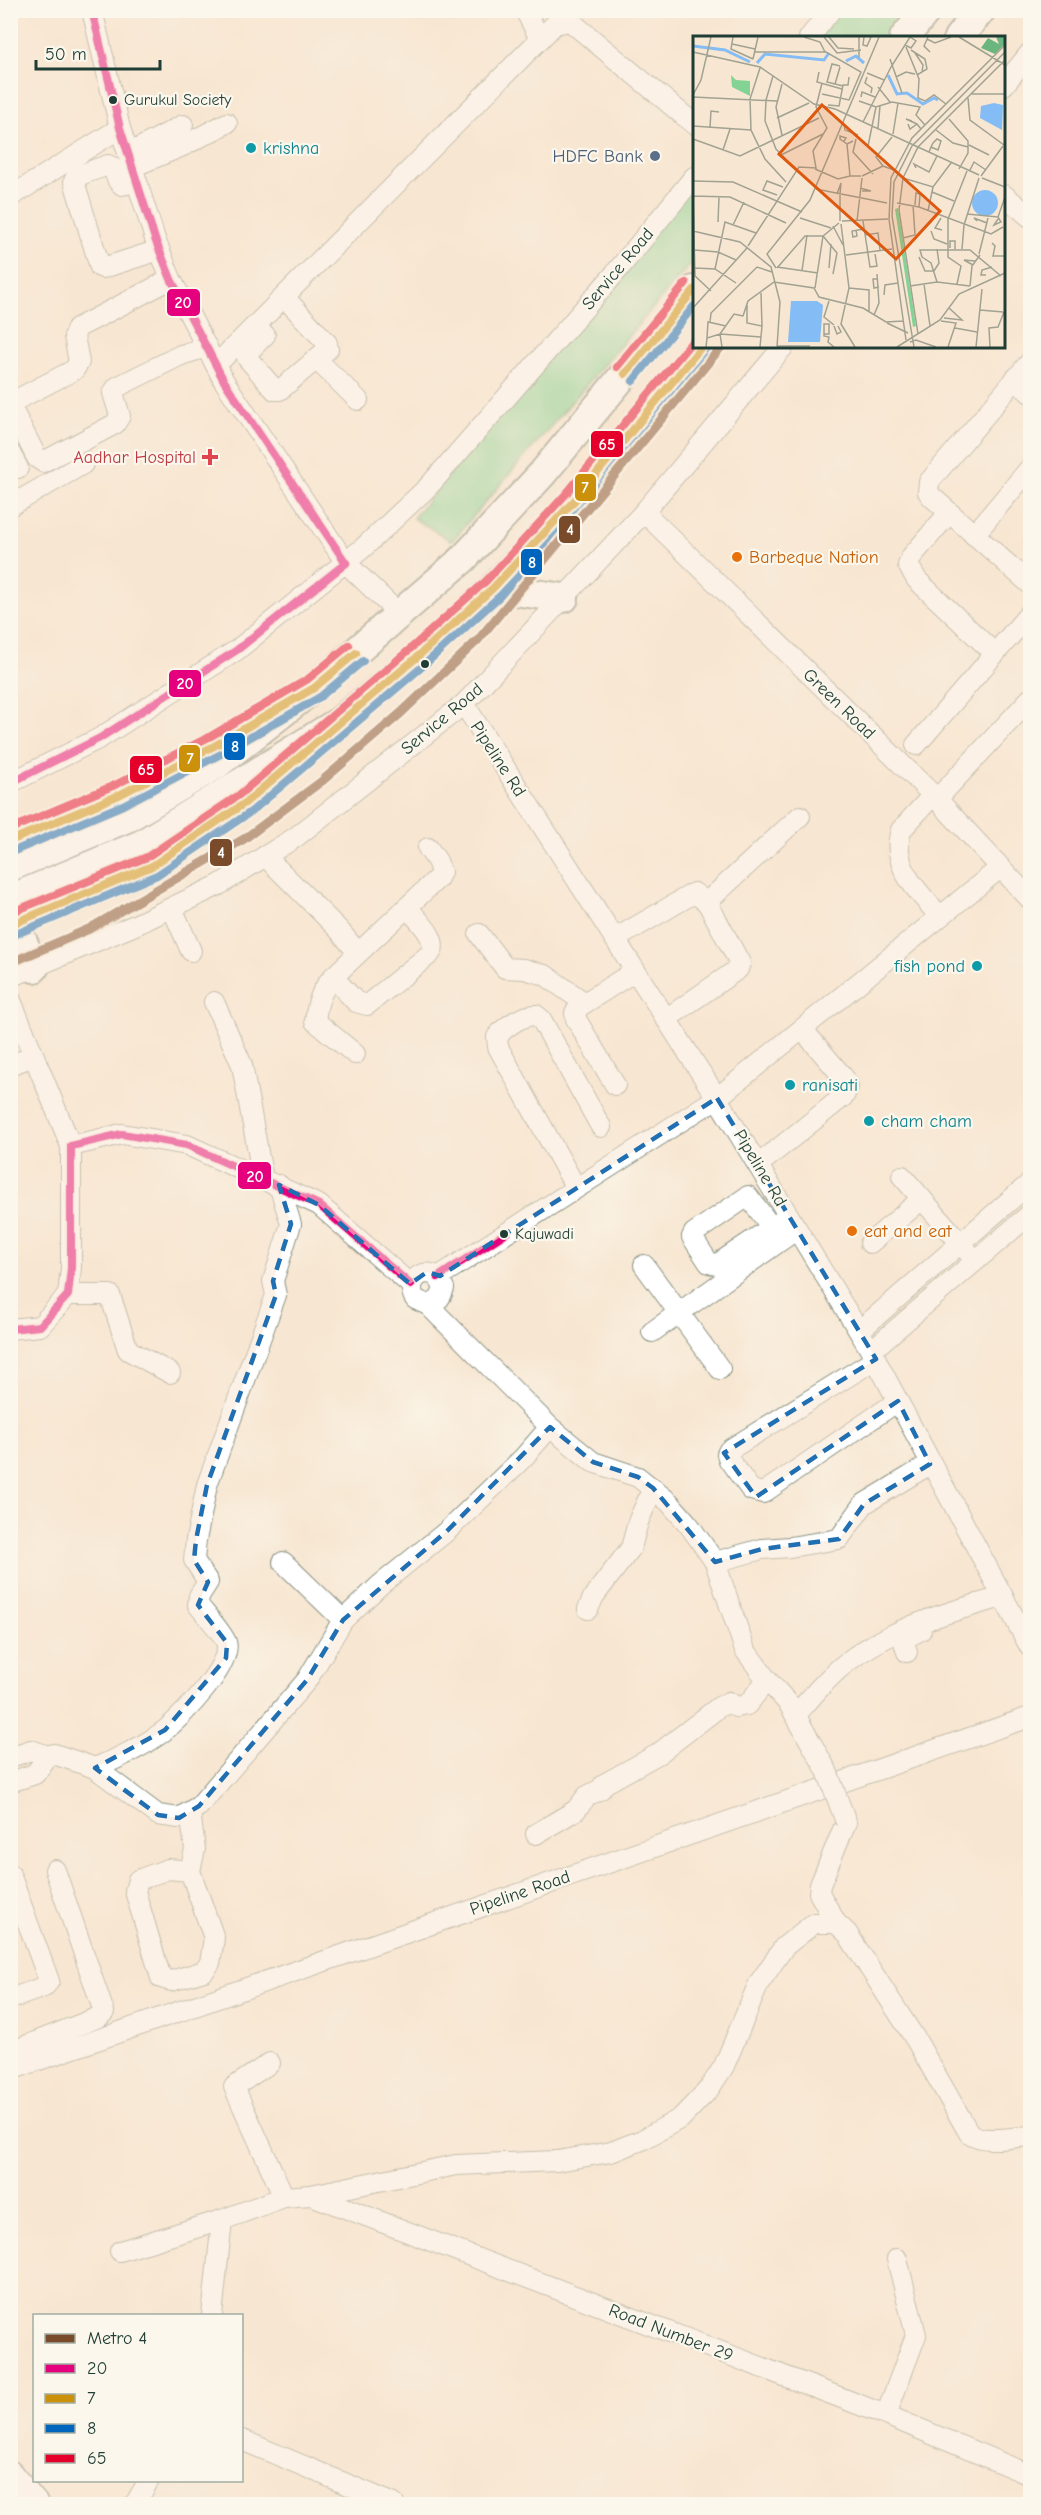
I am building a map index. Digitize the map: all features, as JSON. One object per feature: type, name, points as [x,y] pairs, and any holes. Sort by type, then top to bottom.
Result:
[{"type":"highway","points":[[906,36],[927,10]]},
{"type":"highway","points":[[960,36],[981,10]]},
{"type":"highway","points":[[10,867],[129,817],[216,765],[314,688],[464,559],[542,474],[693,291]]},
{"type":"highway","points":[[12,916],[152,866],[245,803],[416,658],[493,588],[574,501],[700,348]]},
{"type":"highway","points":[[493,588],[564,598]]},
{"type":"highway","points":[[10,841],[119,795],[216,745],[314,688]]},
{"type":"highway","points":[[12,916],[142,844],[340,721]]},
{"type":"highway","points":[[12,916],[22,972]]},
{"type":"main road","points":[[10,2474],[36,2505]]},
{"type":"street","points":[[92,10],[120,128],[159,250],[171,279],[224,381],[346,563],[400,615]]},
{"type":"street","points":[[525,10],[540,39]]},
{"type":"street","points":[[811,36],[831,10]]},
{"type":"street","points":[[289,302],[327,343],[328,349],[280,390],[275,390],[246,354],[289,302],[540,39],[557,17],[570,21],[693,123]]},
{"type":"street","points":[[1005,84],[1030,53]]},
{"type":"street","points":[[133,168],[227,123]]},
{"type":"street","points":[[159,250],[100,267],[74,181],[77,176],[108,165],[112,166],[122,185],[133,168],[183,125]]},
{"type":"street","points":[[10,197],[120,128]]},
{"type":"street","name":"Service Road","points":[[10,783],[100,738],[237,651],[346,563],[428,487],[612,277],[693,178]]},
{"type":"street","points":[[1005,196],[1030,217]]},
{"type":"street","points":[[171,279],[77,328],[74,336],[79,362],[74,370],[16,400],[11,407],[37,458],[44,462],[115,424],[120,416],[113,393],[117,387],[181,355],[211,356],[289,302]]},
{"type":"street","name":"Service Road","points":[[22,972],[172,908],[219,885],[296,837],[464,704],[644,512],[782,348]]},
{"type":"street","points":[[316,359],[358,400]]},
{"type":"street","points":[[1030,362],[929,482],[928,492],[1030,585]]},
{"type":"street","points":[[1015,380],[1030,393]]},
{"type":"street","points":[[10,506],[82,465]]},
{"type":"street","points":[[974,535],[1030,468]]},
{"type":"street","name":"Green Road","points":[[644,512],[935,797],[1030,899]]},
{"type":"street","points":[[949,513],[912,556],[908,565],[917,580],[995,654]]},
{"type":"street","points":[[916,745],[1030,613]]},
{"type":"street","points":[[940,916],[913,885],[899,860],[901,830],[1030,699]]},
{"type":"street","name":"Pipeline Rd","points":[[464,704],[717,1098],[859,1330],[1030,1647]]},
{"type":"street","points":[[707,902],[800,816]]},
{"type":"street","points":[[355,1054],[315,1021],[317,1004],[326,984],[441,872],[428,848]]},
{"type":"street","points":[[265,856],[339,930],[358,953]]},
{"type":"street","points":[[438,1277],[717,1098],[1000,868]]},
{"type":"street","points":[[615,939],[694,893],[707,902],[740,963],[738,969],[666,1019]]},
{"type":"street","points":[[333,977],[356,1002],[367,1005],[430,954],[433,950],[433,942],[407,907]]},
{"type":"street","points":[[172,908],[191,951]]},
{"type":"street","points":[[479,934],[505,968],[524,969],[545,975],[585,1003]]},
{"type":"street","points":[[615,1085],[576,1019],[575,1013],[585,1003],[635,971]]},
{"type":"street","points":[[10,998],[71,1146],[71,1268],[68,1295],[40,1326],[10,1329]]},
{"type":"street","points":[[95,1768],[131,1753],[165,1730],[202,1693],[226,1658],[227,1643],[198,1605],[199,1596],[208,1582],[194,1560],[196,1540],[207,1485],[276,1295],[273,1281],[291,1224],[271,1182],[242,1065],[214,1002]]},
{"type":"street","points":[[576,1188],[498,1047],[497,1036],[502,1030],[528,1015],[536,1015],[542,1019],[601,1127]]},
{"type":"street","points":[[758,1165],[844,1096],[848,1087],[844,1078],[802,1029]]},
{"type":"street","points":[[10,1065],[34,1056]]},
{"type":"street","points":[[71,1146],[122,1134],[187,1145],[319,1204],[411,1285],[415,1299],[428,1305],[550,1426],[593,1462],[638,1477],[669,1502],[689,1525],[715,1562],[745,1650],[796,1715],[827,1771],[846,1822],[820,1885],[819,1893],[836,1923],[847,1933],[882,1985],[969,2133],[975,2138],[985,2139],[1030,2136]]},
{"type":"street","points":[[902,1176],[976,1261]]},
{"type":"street","points":[[859,1330],[1030,1183]]},
{"type":"street","points":[[870,1243],[922,1199]]},
{"type":"street","points":[[898,1401],[763,1493],[751,1491],[729,1460],[729,1450],[874,1355],[1030,1214]]},
{"type":"street","points":[[772,1228],[793,1223]]},
{"type":"street","points":[[652,1332],[793,1223]]},
{"type":"street","points":[[644,1265],[720,1369]]},
{"type":"street","points":[[411,1285],[419,1275],[427,1272],[438,1277],[444,1288],[442,1296],[436,1302],[428,1305]]},
{"type":"street","points":[[68,1295],[110,1295],[128,1350],[170,1373]]},
{"type":"street","points":[[10,1782],[35,1774],[48,1756],[54,1754],[95,1768],[158,1815],[179,1818],[190,1812],[199,1806],[238,1762],[307,1680],[343,1620],[380,1585],[447,1531],[523,1458],[550,1426]]},
{"type":"street","points":[[715,1562],[762,1549],[839,1539],[864,1504],[930,1464]]},
{"type":"street","points":[[588,1609],[594,1596],[631,1548],[638,1522],[653,1488]]},
{"type":"street","points":[[283,1562],[343,1620]]},
{"type":"street","points":[[796,1715],[826,1680],[854,1657],[884,1639],[925,1622],[1003,1597]]},
{"type":"street","points":[[907,1652],[903,1639],[924,1629],[927,1625],[925,1622]]},
{"type":"street","points":[[536,1834],[576,1810],[587,1796],[601,1789],[604,1784],[658,1754],[719,1707],[729,1702],[736,1707],[747,1706],[767,1680]]},
{"type":"street","name":"Pipeline Road","points":[[10,2070],[1030,1717]]},
{"type":"street","points":[[10,1757],[31,1750],[48,1756]]},
{"type":"street","points":[[190,1812],[195,1849],[190,1871],[214,1938],[210,1963],[204,1971],[171,1981],[161,1978],[135,1891],[138,1880],[148,1876],[168,1869],[190,1871]]},
{"type":"street","points":[[10,2052],[99,2017],[104,2012],[55,1870]]},
{"type":"street","points":[[10,1874],[49,1981],[44,1987],[10,1999]]},
{"type":"street","points":[[120,2251],[222,2220],[284,2197],[311,2195],[456,2165],[557,2161],[611,2152],[642,2140],[681,2118],[709,2090],[724,2066],[759,1983],[784,1947],[814,1923],[836,1923]]},
{"type":"street","points":[[270,2063],[234,2087],[284,2197]]},
{"type":"street","name":"Road Number 29","points":[[311,2195],[886,2415],[1030,2475]]},
{"type":"street","points":[[212,2314],[222,2220]]},
{"type":"street","points":[[886,2415],[916,2335],[897,2259]]},
{"type":"street","points":[[243,2440],[394,2505]]},
{"type":"street","points":[[135,2505],[148,2482]]},
{"type":"highlighted area","points":[[717,1098],[876,1359],[724,1453],[756,1497],[898,1401],[930,1464],[864,1504],[839,1539],[762,1549],[715,1562],[653,1488],[638,1477],[593,1462],[550,1427],[447,1531],[343,1620],[307,1680],[199,1806],[179,1818],[158,1815],[95,1768],[165,1730],[226,1658],[227,1643],[198,1605],[208,1582],[194,1560],[196,1540],[207,1485],[276,1295],[273,1281],[291,1224],[279,1185],[319,1205],[410,1284],[427,1272],[440,1276]]},
{"type":"green space","points":[[838,11],[908,11],[886,36],[818,36]]},
{"type":"green space","points":[[693,183],[693,261],[452,541],[413,518]]},
{"type":"metro line","name":"4","points":[[10,963],[89,929],[244,839],[322,781],[401,713],[478,640],[720,348]]},
{"type":"transit line","name":"20","points":[[92,10],[120,128],[155,239],[171,279],[224,381],[346,563]]},
{"type":"transit line","name":"65","points":[[617,367],[686,283]]},
{"type":"transit line","name":"7","points":[[625,374],[693,291]]},
{"type":"transit line","name":"8","points":[[633,381],[693,307]]},
{"type":"transit line","name":"65","points":[[10,913],[147,857],[239,795],[486,581],[566,494],[693,340]]},
{"type":"transit line","name":"7","points":[[10,925],[152,866],[245,803],[416,658],[493,588],[574,501],[700,348]]},
{"type":"transit line","name":"8","points":[[14,935],[157,875],[252,811],[423,666],[501,595],[582,508],[710,353]]},
{"type":"transit line","name":"20","points":[[10,783],[100,738],[237,650],[346,563]]},
{"type":"transit line","name":"65","points":[[10,829],[115,785],[211,736],[308,679],[349,645]]},
{"type":"transit line","name":"7","points":[[10,841],[119,795],[216,745],[314,688],[356,653]]},
{"type":"transit line","name":"8","points":[[14,851],[123,805],[221,754],[320,697],[363,661]]},
{"type":"transit line","name":"20","points":[[71,1146],[122,1134],[187,1145],[319,1205],[411,1285]]},
{"type":"transit line","name":"20","points":[[10,1329],[40,1326],[68,1295],[71,1268],[71,1146]]},
{"type":"transit line","name":"20","points":[[438,1277],[507,1232]]},
{"type":"place","name":"Gurukul Society","points":[[113,100]]},
{"type":"place","name":"krishna","points":[[251,148]]},
{"type":"place","name":"HDFC Bank","points":[[655,156]]},
{"type":"place","name":"Aadhar Hospital","points":[[210,457]]},
{"type":"place","name":"Barbeque Nation","points":[[737,557]]},
{"type":"place","name":"fish pond","points":[[977,966]]},
{"type":"place","name":"ranisati","points":[[790,1085]]},
{"type":"place","name":"cham cham","points":[[869,1121]]},
{"type":"place","name":"eat and eat","points":[[852,1231]]},
{"type":"place","name":"Kajuwadi","points":[[504,1234]]}]
